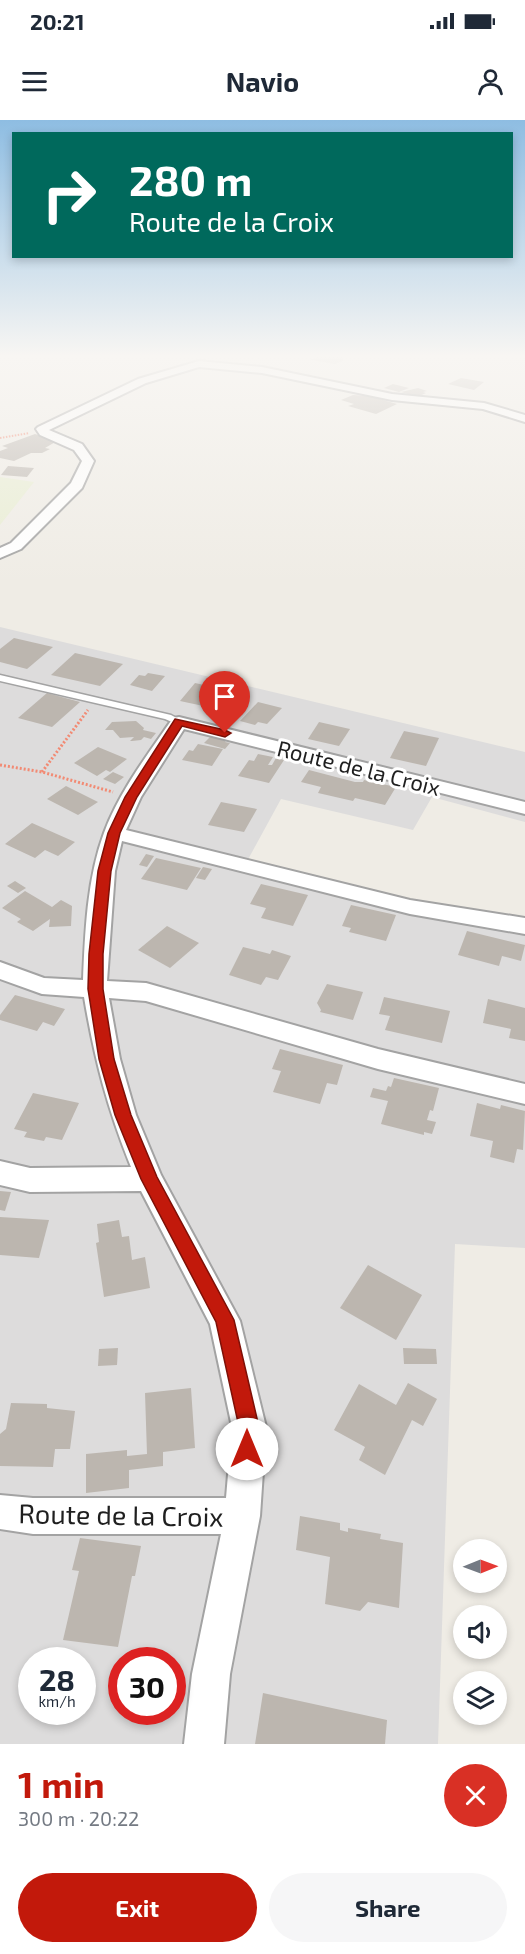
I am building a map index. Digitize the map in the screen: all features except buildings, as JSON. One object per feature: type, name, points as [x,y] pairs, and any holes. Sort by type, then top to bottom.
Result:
[{"type":"street","points":[[0,554],[15,546],[70,493],[77,485],[88,461],[78,447],[43,431]]},
{"type":"street","name":"Route de la Croix","points":[[204,1744],[211,1674],[242,1516],[249,1427],[225,1320],[149,1179],[123,1115],[107,1059],[96,989],[96,954],[105,871],[114,833],[131,797],[179,722],[525,808]]},
{"type":"street","points":[[114,833],[410,907],[525,926]]},
{"type":"street","points":[[0,970],[42,986],[146,992],[378,1059],[525,1094]]},
{"type":"street","points":[[0,1173],[30,1180],[149,1179]]},
{"type":"street","name":"Route de la Croix","points":[[0,1512],[33,1516],[242,1516]]},
{"type":"lane","points":[[0,678],[179,722]]},
{"type":"path","points":[[0,438],[43,431]]},
{"type":"path","points":[[42,772],[96,700]]},
{"type":"path","points":[[0,765],[42,772],[131,797]]},
{"type":"shaded area","points":[[0,627],[525,752],[525,822],[432,797],[413,830],[281,799],[245,865],[525,926],[525,1248],[455,1244],[438,1744],[0,1744]]},
{"type":"green space","points":[[0,477],[34,482],[0,525]]},
{"type":"route","points":[[225,733],[179,722],[131,797],[114,833],[105,871],[96,954],[96,989],[107,1059],[123,1115],[149,1179],[225,1320],[249,1427],[247,1449]]}]
